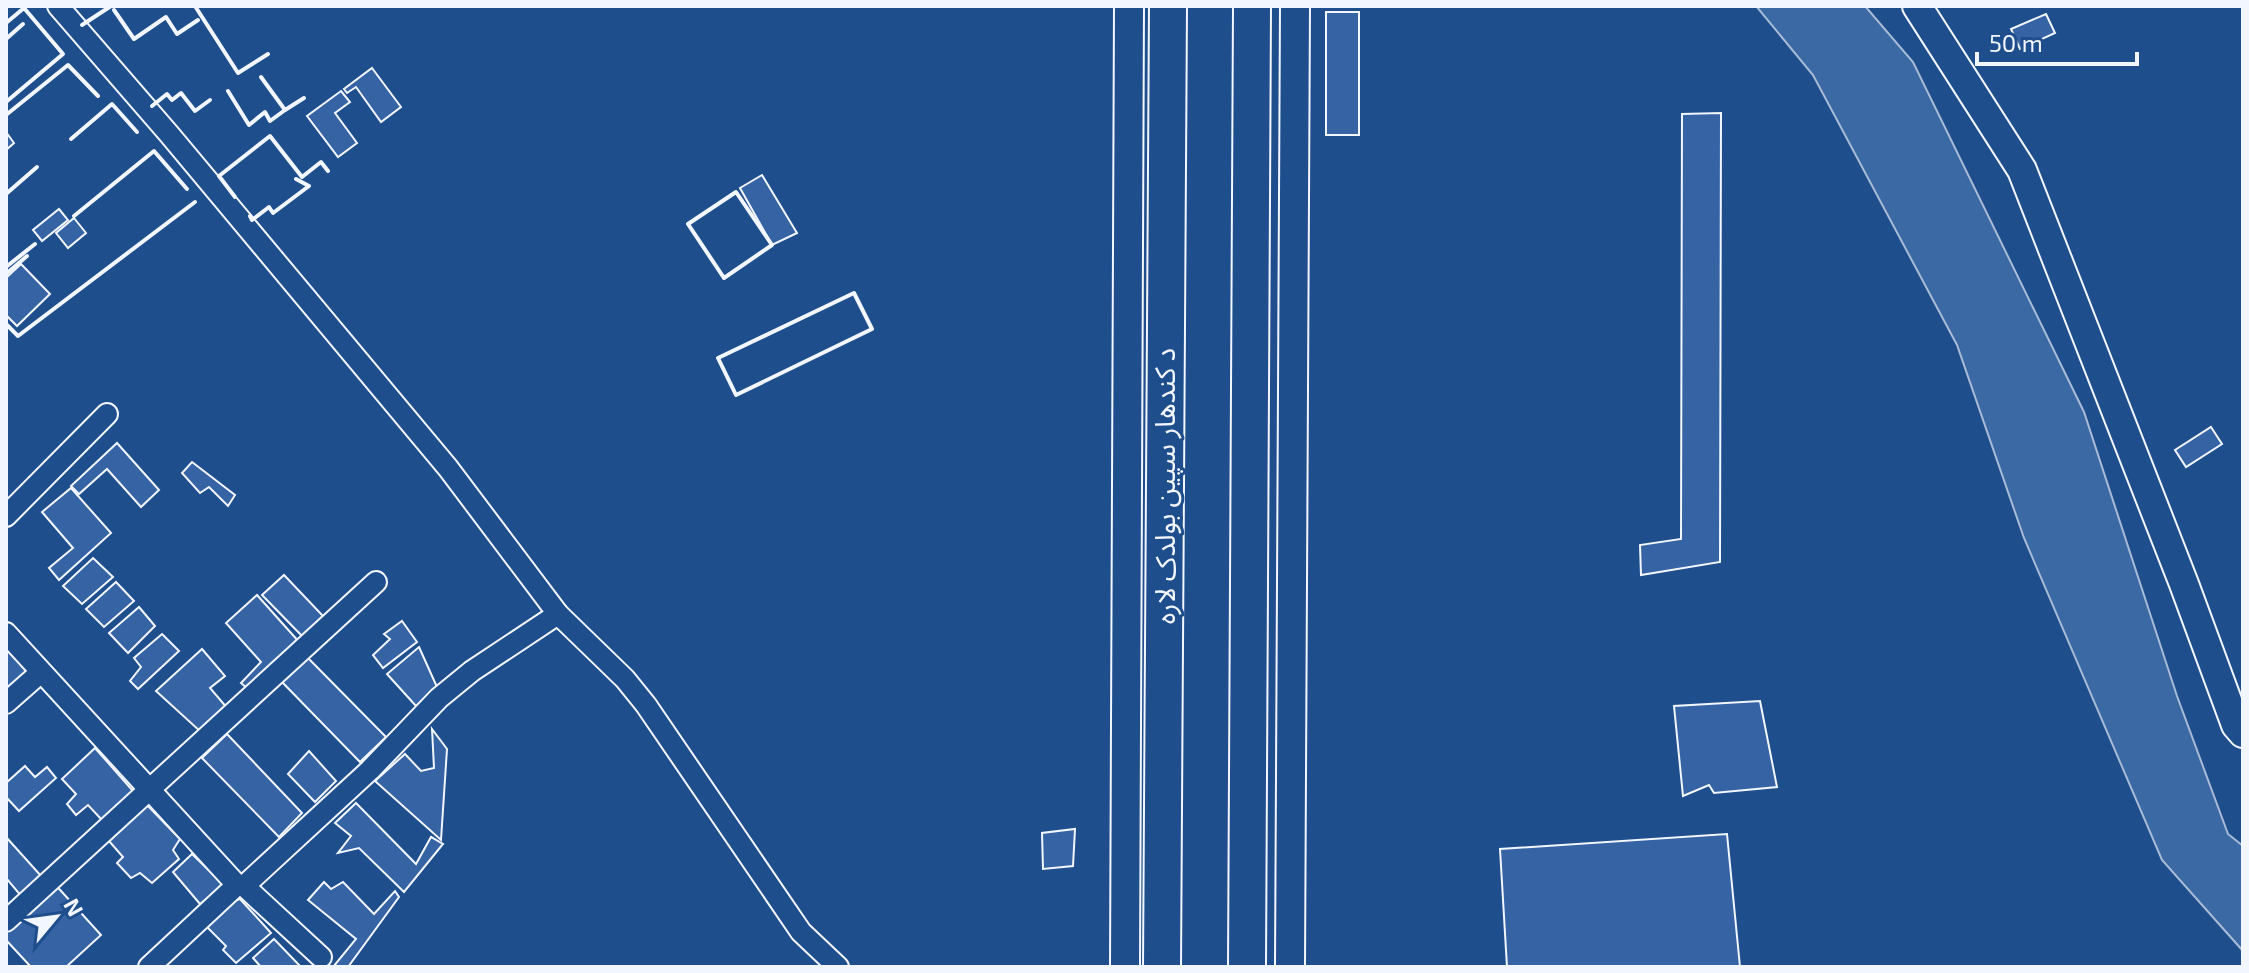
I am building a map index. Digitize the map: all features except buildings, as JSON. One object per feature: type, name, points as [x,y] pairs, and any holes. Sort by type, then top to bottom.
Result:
[{"type":"highway","name":"د کندهار سپین بولدک لاره","points":[[1162,967],[1168,6]]},
{"type":"highway","points":[[1247,967],[1252,6]]},
{"type":"street","points":[[58,6],[448,468],[558,614],[625,679],[801,932],[838,967]]},
{"type":"street","points":[[1124,967],[1129,6]]},
{"type":"street","points":[[1290,967],[1295,6]]},
{"type":"street","points":[[1917,6],[2022,170],[2236,725],[2243,733]]},
{"type":"street","points":[[6,516],[107,414]]},
{"type":"street","points":[[6,921],[376,582]]},
{"type":"street","points":[[149,967],[370,770],[439,698],[508,645],[558,614]]},
{"type":"street","points":[[6,633],[148,790],[240,885],[321,957]]},
{"type":"street","points":[[6,703],[40,673]]},
{"type":"water","points":[[1756,6],[1865,6],[1913,62],[2084,412],[2177,696],[2228,834],[2243,846],[2243,951],[2162,860],[2024,538],[1957,345],[1813,75]]},
{"type":"wall","points":[[82,25],[111,6]]},
{"type":"wall","points":[[195,6],[238,73],[268,54]]},
{"type":"wall","points":[[6,23],[24,8],[63,54],[6,102]]},
{"type":"wall","points":[[114,10],[134,39],[166,17],[177,34],[198,20]]},
{"type":"wall","points":[[6,39],[23,24]]},
{"type":"wall","points":[[6,115],[68,65],[98,96]]},
{"type":"wall","points":[[228,91],[249,125],[265,112],[270,121],[285,110],[261,77]]},
{"type":"wall","points":[[152,106],[167,94],[172,100],[181,93],[195,111],[210,100]]},
{"type":"wall","points":[[285,110],[304,98]]},
{"type":"wall","points":[[71,139],[112,104],[137,132]]},
{"type":"wall","points":[[235,197],[219,176],[270,136],[302,177],[321,162],[328,171]]},
{"type":"wall","points":[[74,216],[154,151],[187,189]]},
{"type":"wall","points":[[6,194],[37,167]]},
{"type":"wall","points":[[250,216],[252,220],[269,207],[273,213],[309,186],[296,179]]},
{"type":"wall","points":[[736,192],[772,245],[724,278],[688,224],[736,192]]},
{"type":"wall","points":[[6,324],[18,336],[195,202]]},
{"type":"wall","points":[[6,267],[35,244]]},
{"type":"wall","points":[[6,274],[27,256]]},
{"type":"wall","points":[[854,293],[872,329],[736,395],[718,358],[854,293]]}]
